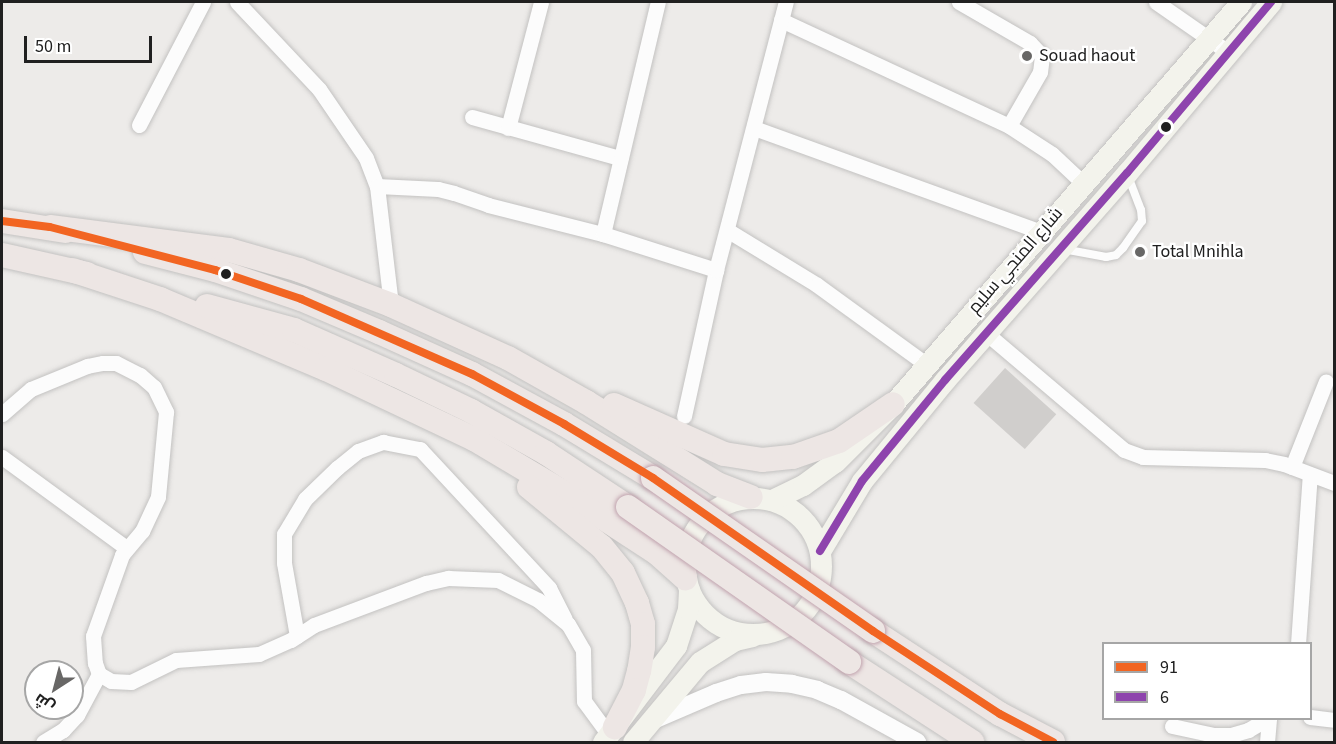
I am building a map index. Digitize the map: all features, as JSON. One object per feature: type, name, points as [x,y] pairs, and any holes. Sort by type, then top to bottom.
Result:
[{"type":"highway","points":[[2,221],[230,250],[299,270],[391,305],[724,454],[762,460],[793,457],[839,441],[892,404]]},
{"type":"highway","points":[[50,227],[214,270],[301,299],[472,374],[564,423],[652,478],[873,631],[1000,714],[1053,742]]},
{"type":"highway","points":[[2,255],[72,270],[304,334],[471,411],[546,453],[628,507],[849,662],[972,742]]},
{"type":"highway","points":[[72,270],[160,299],[326,369],[474,439],[568,495],[657,553],[687,584]]},
{"type":"highway","points":[[508,358],[586,402],[717,484],[761,499]]},
{"type":"highway","points":[[437,421],[514,474],[574,523],[602,547],[623,573],[637,603],[643,624],[644,647],[634,690],[609,735]]},
{"type":"main road","name":"شارع المنجي سليم","points":[[761,499],[803,485],[835,462],[892,404],[1241,2]]},
{"type":"main road","name":"شارع المنجي سليم","points":[[820,551],[862,481],[986,333],[1127,173],[1271,2]]},
{"type":"main road","points":[[609,735],[676,646],[688,609],[685,558],[689,539],[700,523],[714,509],[732,501],[761,499],[789,508],[803,519],[814,534],[820,551],[822,564],[819,587],[808,608],[790,624],[769,633],[735,640],[700,662],[633,742]]},
{"type":"main road","points":[[687,584],[699,609],[715,623],[734,632],[755,635]]},
{"type":"street","points":[[140,125],[203,2]]},
{"type":"street","points":[[237,2],[319,89],[366,158],[377,186],[391,305]]},
{"type":"street","points":[[508,128],[541,2]]},
{"type":"street","points":[[603,234],[658,2]]},
{"type":"street","points":[[684,416],[716,270],[786,2]]},
{"type":"street","points":[[959,2],[1030,43],[1042,56],[1040,72],[1009,126]]},
{"type":"street","points":[[1156,2],[1211,38],[1228,52]]},
{"type":"street","points":[[781,20],[1009,126],[1052,154],[1083,183]]},
{"type":"street","points":[[472,117],[620,158]]},
{"type":"street","points":[[754,128],[1041,232]]},
{"type":"street","points":[[377,186],[438,189],[488,205],[603,234],[716,270]]},
{"type":"street","points":[[726,230],[817,285],[927,365]]},
{"type":"street","points":[[986,333],[1124,450],[1143,458],[1265,460],[1335,483]]},
{"type":"street","points":[[2,414],[32,389],[87,366],[103,363],[124,367],[140,375],[154,387],[166,412],[158,497],[142,531],[125,548],[93,636],[95,663],[99,674],[111,681],[131,682],[176,660],[259,654],[325,621],[426,583],[448,578],[498,580],[538,600],[568,624]]},
{"type":"street","points":[[1292,467],[1326,381]]},
{"type":"street","points":[[297,636],[284,563],[284,534],[305,499],[358,451],[384,442],[420,449],[549,588],[583,650],[584,701],[609,735]]},
{"type":"street","points":[[2,457],[125,548]]},
{"type":"street","points":[[1298,642],[1310,474]]},
{"type":"street","points":[[43,742],[63,730],[76,715],[99,674]]},
{"type":"street","points":[[651,721],[716,693],[741,685],[766,682],[792,684],[817,690],[841,700],[917,742]]},
{"type":"street","points":[[1312,717],[1335,720]]},
{"type":"street","points":[[1172,726],[1214,735],[1231,735],[1248,730],[1266,720]]},
{"type":"street","points":[[1267,742],[1269,720]]},
{"type":"lane","points":[[1061,248],[1106,257],[1116,255],[1123,248],[1142,221],[1141,210],[1127,173]]},
{"type":"building","points":[[1005,368],[1056,414],[1025,449],[974,403]]},
{"type":"transit line","name":"6","points":[[820,551],[862,481],[945,380],[1127,173],[1271,2]]},
{"type":"transit line","name":"91","points":[[2,221],[50,227],[215,270],[301,299],[472,374],[564,424],[653,478],[873,631],[1000,714],[1053,742]]},
{"type":"place","name":"Souad haout","points":[[1027,56]]},
{"type":"place","name":"Total Mnihla","points":[[1140,252]]}]
